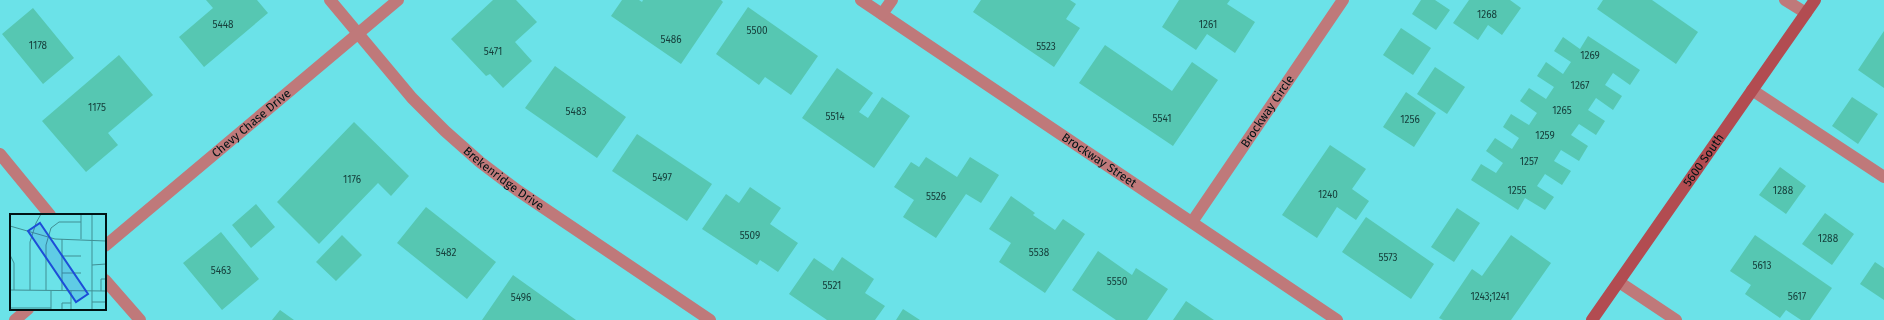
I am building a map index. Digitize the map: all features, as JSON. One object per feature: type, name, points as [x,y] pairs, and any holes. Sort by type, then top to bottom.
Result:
[{"type":"main road","name":"5600 South","points":[[1592,320],[1815,0]]},
{"type":"street","name":"Brekenridge Drive","points":[[330,0],[412,98],[445,131],[480,162],[517,190],[710,320]]},
{"type":"street","name":"Chevy Chase Drive","points":[[106,245],[398,0]]},
{"type":"street","name":"Brockway Street","points":[[861,0],[1337,320]]},
{"type":"street","points":[[882,14],[892,0]]},
{"type":"street","name":"Brockway Circle","points":[[1192,222],[1343,0]]},
{"type":"street","points":[[1785,0],[1806,14]]},
{"type":"street","points":[[1752,90],[1884,178]]},
{"type":"street","points":[[0,154],[49,214]]},
{"type":"street","points":[[106,281],[140,320]]},
{"type":"street","points":[[1619,282],[1676,320]]},
{"type":"street","points":[[15,320],[27,310]]},
{"type":"building","points":[[206,0],[257,0],[268,13],[204,67],[179,37],[213,8]]},
{"type":"building","points":[[493,0],[516,0],[537,22],[515,42],[532,61],[503,88],[490,74],[486,76],[451,39]]},
{"type":"building","points":[[622,0],[639,0],[642,2],[643,0],[721,0],[723,2],[681,64],[611,16]]},
{"type":"building","points":[[981,0],[1070,0],[1076,4],[1066,19],[1080,28],[1054,67],[973,12]]},
{"type":"building","points":[[1179,0],[1230,0],[1227,4],[1255,22],[1235,53],[1207,34],[1196,50],[1162,27]]},
{"type":"building","points":[[1421,0],[1435,0],[1450,10],[1436,30],[1412,14]]},
{"type":"building","points":[[1469,0],[1510,0],[1521,8],[1502,35],[1488,25],[1478,40],[1453,23]]},
{"type":"building","points":[[1603,0],[1652,0],[1698,32],[1676,64],[1597,9]]},
{"type":"building","points":[[748,7],[818,56],[791,95],[765,77],[759,85],[716,54]]},
{"type":"building","points":[[33,8],[74,58],[43,84],[2,34]]},
{"type":"building","points":[[1401,28],[1431,48],[1413,75],[1383,55]]},
{"type":"building","points":[[1884,31],[1884,88],[1858,70]]},
{"type":"building","points":[[1588,36],[1640,70],[1630,85],[1613,73],[1605,85],[1622,96],[1613,110],[1596,98],[1588,110],[1605,121],[1596,135],[1579,124],[1571,135],[1588,146],[1579,161],[1561,150],[1554,161],[1571,171],[1562,185],[1545,174],[1537,186],[1554,197],[1545,210],[1525,198],[1518,210],[1471,180],[1481,164],[1496,173],[1503,163],[1486,151],[1495,138],[1512,149],[1519,138],[1503,127],[1511,114],[1529,125],[1537,113],[1520,101],[1529,88],[1546,99],[1554,87],[1537,76],[1546,62],[1563,74],[1571,62],[1554,51],[1563,37],[1580,49]]},
{"type":"building","points":[[1105,45],[1172,91],[1192,62],[1218,80],[1173,146],[1079,83]]},
{"type":"building","points":[[119,55],[153,95],[108,133],[118,145],[86,172],[42,121]]},
{"type":"building","points":[[555,66],[626,117],[597,158],[525,108]]},
{"type":"building","points":[[1435,67],[1465,87],[1447,114],[1417,94]]},
{"type":"building","points":[[837,68],[873,93],[859,112],[868,118],[882,97],[910,116],[874,168],[802,118]]},
{"type":"building","points":[[1406,92],[1436,113],[1414,147],[1383,127]]},
{"type":"building","points":[[1852,97],[1878,114],[1858,144],[1832,126]]},
{"type":"building","points":[[354,122],[409,176],[391,196],[378,183],[319,244],[277,202]]},
{"type":"building","points":[[637,134],[712,184],[687,221],[612,171]]},
{"type":"building","points":[[1330,145],[1366,169],[1352,189],[1369,201],[1356,220],[1337,207],[1317,238],[1282,215]]},
{"type":"building","points":[[926,157],[957,177],[970,157],[999,175],[981,203],[966,194],[936,238],[903,217],[914,200],[894,187],[911,162],[919,167]]},
{"type":"building","points":[[1780,167],[1806,186],[1786,214],[1759,195]]},
{"type":"building","points":[[750,187],[781,208],[770,224],[798,243],[778,272],[760,260],[757,265],[702,229],[726,194],[739,203]]},
{"type":"building","points":[[1011,196],[1035,213],[1033,215],[1055,230],[1063,219],[1085,234],[1045,293],[999,262],[1011,243],[989,229]]},
{"type":"building","points":[[256,204],[275,227],[251,248],[232,225]]},
{"type":"building","points":[[426,207],[496,262],[467,299],[397,243]]},
{"type":"building","points":[[1457,208],[1480,223],[1454,262],[1431,247]]},
{"type":"building","points":[[1825,213],[1854,234],[1832,265],[1802,244]]},
{"type":"building","points":[[1366,217],[1434,264],[1411,299],[1342,252]]},
{"type":"building","points":[[221,232],[259,279],[222,310],[183,263]]},
{"type":"building","points":[[342,235],[362,255],[336,281],[316,262]]},
{"type":"building","points":[[1511,235],[1551,263],[1511,320],[1443,320],[1439,318],[1472,269],[1482,276]]},
{"type":"building","points":[[1755,235],[1832,288],[1810,320],[1801,320],[1786,310],[1780,318],[1745,294],[1751,285],[1730,271]]},
{"type":"building","points":[[1098,251],[1132,275],[1136,268],[1168,289],[1147,320],[1116,320],[1072,290]]},
{"type":"building","points":[[842,257],[874,279],[865,293],[885,306],[875,320],[827,320],[789,294],[814,258],[833,271]]},
{"type":"building","points":[[1875,262],[1884,268],[1884,300],[1860,284]]},
{"type":"building","points":[[513,275],[576,320],[482,320]]},
{"type":"building","points":[[1186,301],[1214,320],[1173,320]]},
{"type":"building","points":[[903,309],[920,320],[896,320]]},
{"type":"building","points":[[280,310],[294,320],[272,320]]}]
